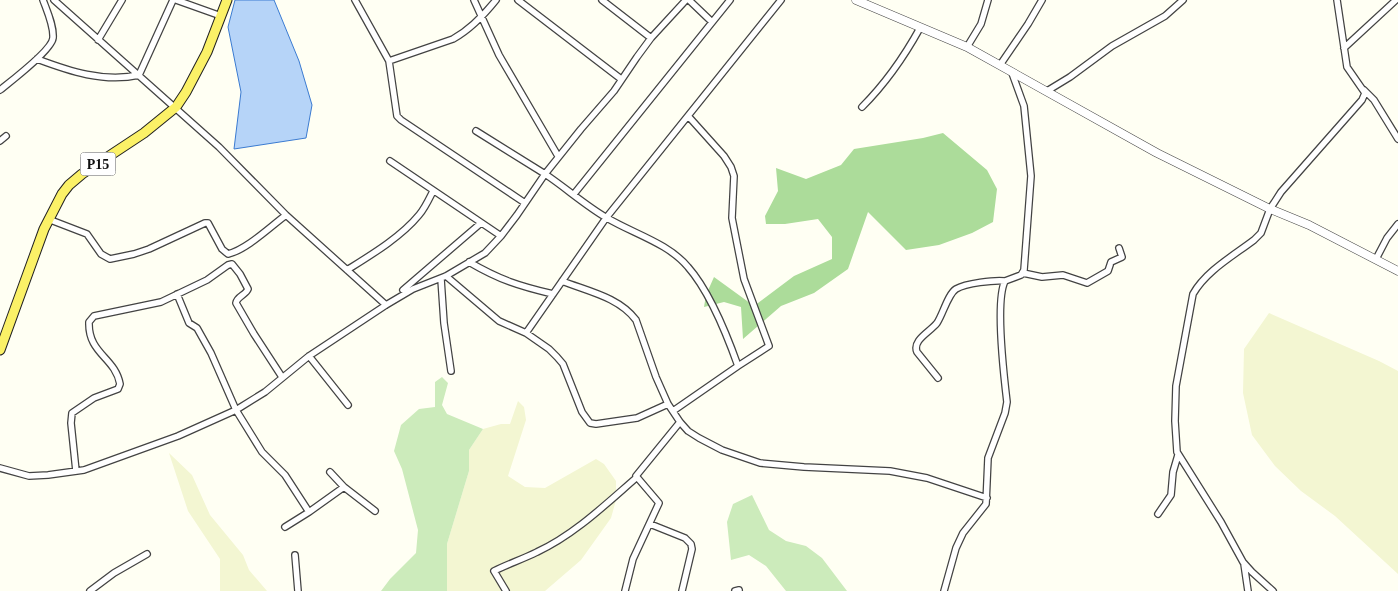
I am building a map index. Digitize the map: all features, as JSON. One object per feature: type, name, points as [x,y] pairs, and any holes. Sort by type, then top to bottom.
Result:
[{"type":"main road","name":"P15","points":[[0,350],[48,219],[62,194],[73,181],[144,133],[176,107],[207,52],[227,0]]},
{"type":"street","points":[[0,90],[49,47],[53,38],[51,24],[43,0]]},
{"type":"street","points":[[54,0],[176,107],[230,157],[286,215],[386,305]]},
{"type":"street","points":[[98,40],[122,0]]},
{"type":"street","points":[[139,75],[175,0],[221,16]]},
{"type":"street","points":[[355,0],[389,61],[397,116],[400,120],[525,203]]},
{"type":"street","points":[[474,0],[499,55],[558,156]]},
{"type":"street","points":[[389,61],[462,34],[482,17],[496,0]]},
{"type":"street","points":[[518,0],[621,79]]},
{"type":"street","points":[[602,0],[651,38]]},
{"type":"street","points":[[0,468],[29,476],[76,471],[97,466],[178,436],[236,410],[265,392],[309,356],[386,305],[413,289],[443,277],[485,253],[501,236],[558,156],[614,92],[621,79],[651,38],[687,0],[712,22]]},
{"type":"street","points":[[574,194],[730,0]]},
{"type":"street","points":[[526,333],[606,218],[781,0]]},
{"type":"street","points":[[856,0],[967,47],[1157,153],[1270,209],[1309,225],[1398,271]]},
{"type":"street","points":[[967,47],[981,24],[988,0]]},
{"type":"street","points":[[1000,65],[1042,0]]},
{"type":"street","points":[[1047,91],[1070,77],[1112,46],[1165,16],[1183,0]]},
{"type":"street","points":[[1337,0],[1347,67],[1374,100],[1398,139]]},
{"type":"street","points":[[1344,48],[1396,0]]},
{"type":"street","points":[[862,107],[901,60],[920,28]]},
{"type":"street","points":[[37,59],[100,77],[124,78],[139,75]]},
{"type":"street","points":[[1012,73],[1024,106],[1031,176],[1023,273]]},
{"type":"street","points":[[1158,514],[1171,495],[1173,472],[1178,455],[1174,421],[1176,386],[1193,294],[1206,277],[1261,233],[1270,209],[1281,192],[1362,100],[1365,93],[1364,90]]},
{"type":"street","points":[[673,411],[738,366],[768,348],[769,343],[744,279],[732,218],[734,176],[724,156],[689,117]]},
{"type":"street","points":[[476,131],[545,174],[606,218],[666,249],[687,266],[696,278],[725,332],[738,366]]},
{"type":"street","points":[[0,140],[6,136]]},
{"type":"street","points":[[390,161],[501,236]]},
{"type":"street","points":[[347,270],[367,258],[413,222],[424,208],[433,191]]},
{"type":"street","points":[[48,219],[86,234],[101,254],[110,259],[150,250],[205,223],[208,223],[222,248],[228,254],[231,254],[286,215]]},
{"type":"street","points":[[403,290],[481,223]]},
{"type":"street","points":[[1376,259],[1387,238],[1398,224]]},
{"type":"street","points":[[938,378],[917,352],[917,343],[937,322],[956,289],[979,283],[1005,281],[1023,273],[1042,278],[1063,275],[1087,283],[1108,271],[1110,262],[1122,257],[1119,248]]},
{"type":"street","points":[[469,262],[508,282],[553,294]]},
{"type":"street","points":[[76,471],[70,423],[72,413],[94,398],[118,389],[120,384],[112,366],[95,348],[89,327],[91,318],[154,304],[207,280],[229,264],[233,265],[248,289],[236,303],[282,377]]},
{"type":"street","points":[[443,277],[498,321],[526,333],[557,356],[563,364],[582,412],[590,422],[596,424],[637,418],[668,404]]},
{"type":"street","points":[[443,277],[444,323],[452,371]]},
{"type":"street","points":[[562,281],[619,304],[631,314],[636,320],[656,377],[668,404],[680,422],[688,431],[722,450],[760,463],[890,471],[927,478],[987,498]]},
{"type":"street","points":[[944,591],[956,548],[964,533],[984,508],[987,498],[988,458],[1005,413],[1001,294],[1005,281]]},
{"type":"street","points":[[177,294],[191,325],[198,328],[211,353],[236,410],[262,452],[285,475],[310,512]]},
{"type":"street","points":[[309,356],[348,405]]},
{"type":"street","points":[[506,591],[494,570],[536,553],[592,516],[636,478],[637,472],[659,449],[680,422]]},
{"type":"street","points":[[1178,455],[1221,522],[1243,562],[1273,591]]},
{"type":"street","points":[[330,472],[344,486],[376,510]]},
{"type":"street","points":[[624,591],[633,559],[659,503],[636,478]]},
{"type":"street","points":[[285,527],[310,512],[344,486]]},
{"type":"street","points":[[650,524],[685,538],[691,544],[692,548],[683,591]]},
{"type":"street","points":[[90,591],[114,573],[146,554]]},
{"type":"street","points":[[295,555],[298,591]]},
{"type":"street","points":[[1243,562],[1248,591]]},
{"type":"green space","points":[[943,133],[987,170],[997,189],[993,222],[972,233],[939,245],[906,250],[868,212],[848,269],[814,293],[781,306],[743,339],[741,307],[724,302],[704,307],[706,295],[714,277],[754,306],[794,276],[832,259],[832,237],[818,219],[785,224],[766,224],[765,216],[778,191],[776,168],[806,179],[841,165],[854,149]]},
{"type":"green space","points":[[1269,313],[1398,371],[1398,574],[1335,516],[1301,491],[1275,466],[1252,435],[1243,393],[1244,349]]},
{"type":"green space","points":[[442,377],[448,383],[442,405],[447,414],[483,429],[469,450],[469,471],[447,544],[447,591],[381,591],[390,579],[416,553],[418,530],[402,469],[394,451],[401,425],[419,409],[435,407],[435,382]]},
{"type":"green space","points":[[518,401],[524,407],[526,420],[508,476],[525,487],[545,488],[596,459],[604,464],[616,481],[616,500],[611,518],[581,560],[545,591],[447,591],[447,544],[469,471],[469,450],[483,429],[501,424],[510,424]]},
{"type":"green space","points":[[169,453],[192,475],[210,515],[243,555],[249,570],[267,591],[220,591],[220,559],[188,511]]},
{"type":"green space","points":[[752,495],[769,530],[786,541],[806,546],[822,558],[847,591],[786,591],[766,566],[749,555],[731,560],[727,522],[733,504]]},
{"type":"water","points":[[235,0],[274,0],[299,61],[312,105],[306,138],[234,149],[241,92],[228,27]]}]
